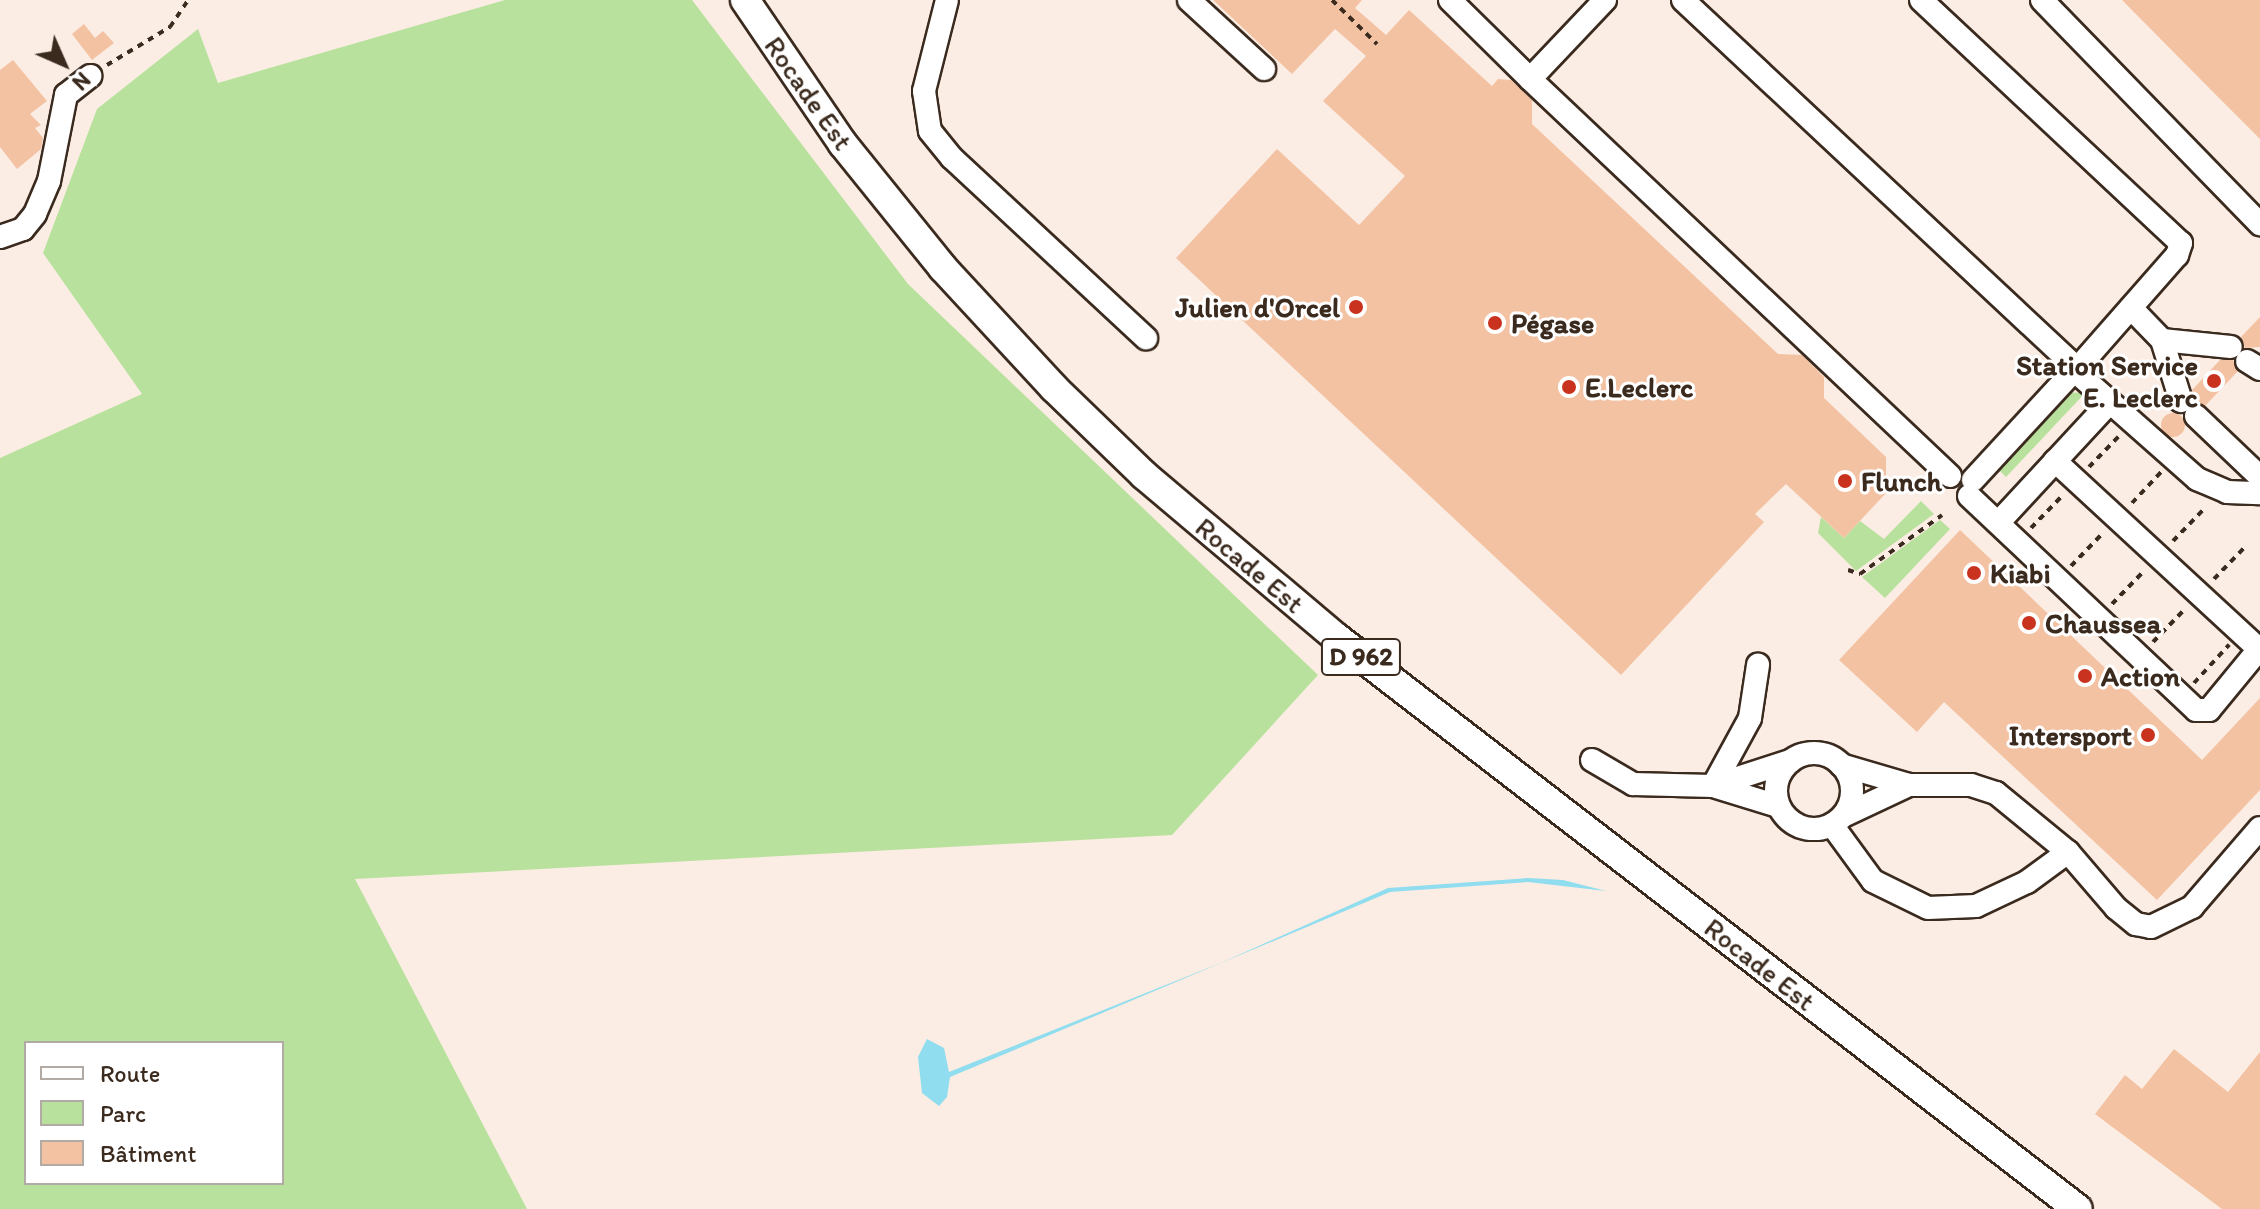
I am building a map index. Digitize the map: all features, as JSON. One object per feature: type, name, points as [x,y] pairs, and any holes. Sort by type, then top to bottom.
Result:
[{"type":"main road","name":"Rocade Est","points":[[745,0],[843,144],[943,268],[1054,388],[1144,475],[1337,638],[2078,1209]]},
{"type":"street","points":[[947,0],[924,91],[930,131],[952,158],[1146,338]]},
{"type":"street","points":[[1189,0],[1264,69]]},
{"type":"street","points":[[1450,0],[1530,79],[1964,484],[1998,523],[2181,696],[2196,710],[2209,710],[2260,649],[2055,461]]},
{"type":"street","points":[[1530,79],[1605,0]]},
{"type":"street","points":[[1683,0],[2110,402],[2197,479],[2227,492],[2260,493]]},
{"type":"street","points":[[1921,0],[2181,243],[2131,308],[2076,370],[1964,484]]},
{"type":"street","points":[[2042,0],[2260,224]]},
{"type":"street","points":[[0,237],[23,229],[35,214],[49,181],[66,95],[90,76]]},
{"type":"street","points":[[2131,308],[2162,340],[2189,409],[2260,477]]},
{"type":"street","points":[[2162,340],[2246,359]]},
{"type":"street","points":[[1998,523],[2110,402]]},
{"type":"street","points":[[1713,786],[1750,718],[1758,665]]},
{"type":"street","points":[[1713,786],[1816,753],[1841,765],[1909,785],[1945,782],[1996,793],[2068,852],[2116,908],[2136,924],[2151,927],[2192,907],[2260,828]]},
{"type":"street","points":[[1592,760],[1633,784],[1713,786],[1778,806],[1801,828],[1838,820],[1909,785]]},
{"type":"street","points":[[1778,806],[1778,777],[1790,761]]},
{"type":"street","points":[[1841,765],[1851,783],[1838,820],[1873,881],[1928,908],[1976,906],[2027,882],[2068,852]]},
{"type":"path","points":[[90,76],[170,27],[188,0]]},
{"type":"path","points":[[1332,0],[1377,44]]},
{"type":"path","points":[[1848,570],[1860,574],[1942,515]]},
{"type":"path","points":[[2181,696],[2241,632]]},
{"type":"green space","points":[[505,0],[692,0],[908,284],[1318,675],[1172,835],[355,879],[527,1209],[0,1209],[0,458],[142,394],[43,253],[97,109],[198,29],[218,83]]},
{"type":"green space","points":[[2086,392],[2006,477],[1998,469],[2069,393]]},
{"type":"green space","points":[[1921,501],[1934,514],[1856,571],[1818,533],[1821,517],[1844,538],[1860,521],[1884,539]]},
{"type":"green space","points":[[1940,520],[1950,529],[1885,598],[1862,577]]},
{"type":"water","points":[[1528,878],[1563,880],[1606,891],[1528,882],[1390,892],[950,1077],[947,1097],[939,1106],[922,1093],[918,1057],[927,1039],[944,1048],[949,1072],[1223,962],[1388,888]]},
{"type":"building","name":"Pégase","points":[[1213,0],[1362,0],[1355,8],[1386,35],[1409,10],[1492,86],[1498,79],[1511,80],[1532,100],[1532,124],[1778,354],[1802,355],[1824,377],[1824,398],[1886,457],[1886,493],[1844,538],[1786,484],[1755,514],[1764,522],[1621,675],[1176,258],[1277,149],[1359,225],[1405,176],[1323,101],[1366,56],[1335,29],[1292,74]]},
{"type":"building","points":[[2122,0],[2260,0],[2260,139],[2216,95]]},
{"type":"building","points":[[84,24],[95,38],[103,31],[114,43],[92,60],[72,34]]},
{"type":"building","points":[[13,60],[47,101],[30,114],[41,125],[35,128],[43,138],[41,149],[17,169],[0,147],[0,70]]},
{"type":"building","points":[[2260,317],[2260,347],[2245,348],[2241,337]]},
{"type":"building","points":[[2220,360],[2233,360],[2238,371],[2205,406],[2195,402],[2192,390]]},
{"type":"building","points":[[2173,413],[2181,417],[2185,425],[2181,433],[2173,437],[2165,433],[2161,425],[2165,417]]},
{"type":"building","points":[[1960,530],[2202,760],[2260,698],[2260,790],[2157,900],[1944,702],[1917,732],[1839,660]]},
{"type":"building","points":[[2174,1049],[2228,1092],[2260,1052],[2260,1209],[2222,1209],[2095,1114],[2125,1075],[2142,1089]]},
{"type":"place","name":"Julien d'Orcel","points":[[1356,307]]},
{"type":"place","name":"Pégase","points":[[1495,323]]},
{"type":"place","name":"Station Service E. Leclerc","points":[[2214,381]]},
{"type":"place","name":"E.Leclerc","points":[[1569,387]]},
{"type":"place","name":"Flunch","points":[[1845,481]]},
{"type":"place","name":"Kiabi","points":[[1974,573]]},
{"type":"place","name":"Chaussea","points":[[2029,623]]},
{"type":"place","name":"Action","points":[[2085,676]]},
{"type":"place","name":"Intersport","points":[[2148,735]]}]
